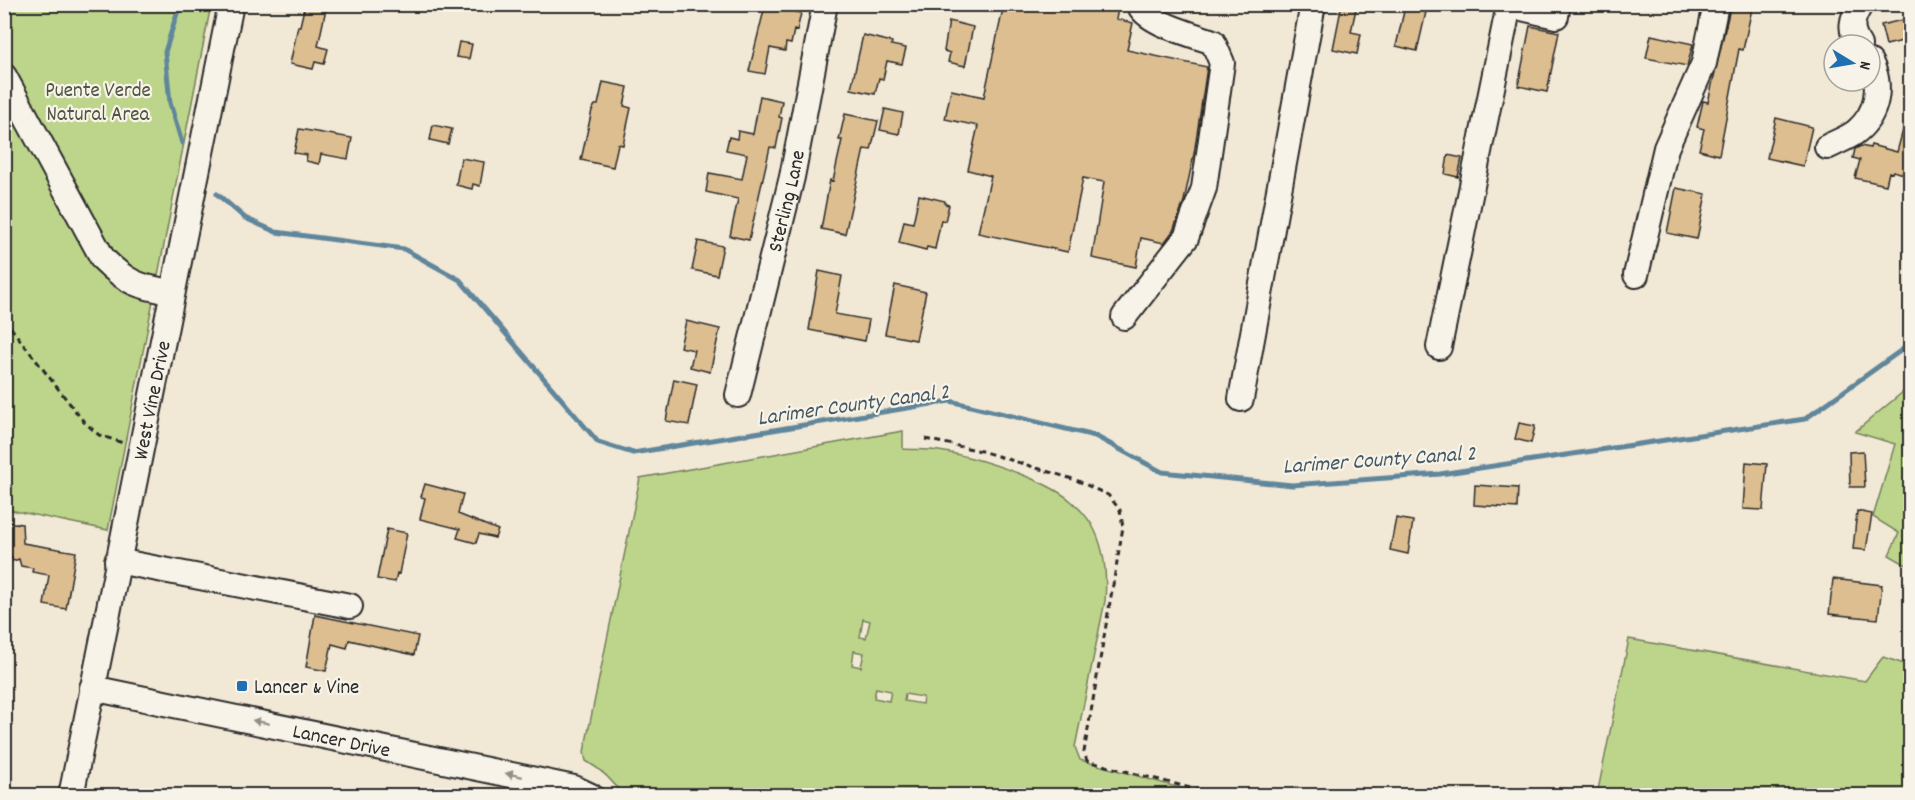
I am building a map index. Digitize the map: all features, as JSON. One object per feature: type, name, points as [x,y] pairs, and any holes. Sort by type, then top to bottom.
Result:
[{"type":"street","name":"West Vine Drive","points":[[71,795],[231,4]]},
{"type":"street","name":"Sterling Lane","points":[[738,395],[792,177],[825,4]]},
{"type":"street","points":[[1124,317],[1186,238],[1204,188],[1222,63],[1213,42],[1158,22],[1140,10],[1139,4]]},
{"type":"street","points":[[1240,399],[1313,4]]},
{"type":"street","points":[[1439,347],[1509,5],[1556,16],[1558,4]]},
{"type":"street","points":[[1636,275],[1666,148],[1704,63],[1716,4]]},
{"type":"street","points":[[1852,33],[1852,20],[1861,4]]},
{"type":"street","points":[[4,76],[103,259],[121,276],[144,288],[172,292]]},
{"type":"street","points":[[1827,147],[1857,131],[1875,107],[1878,93]]},
{"type":"street","points":[[117,561],[350,606]]},
{"type":"street","name":"Lancer Drive","points":[[92,688],[574,788],[591,795]]},
{"type":"path","points":[[4,319],[84,422],[99,435],[140,448]]},
{"type":"path","points":[[925,439],[992,454],[1076,480],[1108,495],[1120,510],[1123,527],[1084,752],[1087,761],[1221,795]]},
{"type":"green space","name":"Puente Verde Natural Area","points":[[4,5],[211,5],[108,530],[5,509]]},
{"type":"green space","points":[[1910,386],[1910,567],[1889,555],[1899,533],[1873,517],[1895,444],[1855,432]]},
{"type":"green space","points":[[903,431],[903,449],[935,450],[970,458],[1027,477],[1060,493],[1077,506],[1092,525],[1100,543],[1106,582],[1105,601],[1075,747],[1080,760],[1205,795],[622,795],[607,776],[586,761],[584,752],[640,478]],"holes":[[[863,619],[870,621],[866,638],[860,637]],[[854,651],[864,653],[861,667],[852,665]],[[876,688],[891,691],[889,701],[874,698]],[[905,694],[923,697],[922,704],[904,701]]]},
{"type":"green space","points":[[1629,639],[1865,681],[1883,657],[1910,666],[1910,795],[1597,795]]},
{"type":"building","points":[[305,4],[327,4],[318,46],[328,49],[324,64],[315,62],[313,69],[290,64]]},
{"type":"building","points":[[1004,4],[1119,4],[1116,19],[1133,23],[1127,50],[1207,67],[1194,154],[1184,201],[1173,231],[1164,243],[1141,238],[1136,267],[1092,258],[1104,182],[1083,178],[1068,252],[978,233],[991,176],[968,170],[978,126],[945,119],[951,90],[984,97]]},
{"type":"building","points":[[1342,4],[1357,4],[1351,32],[1361,34],[1357,54],[1333,49]]},
{"type":"building","points":[[1731,4],[1753,4],[1743,50],[1739,49],[1719,155],[1699,150],[1704,129],[1697,127],[1703,101],[1708,102]]},
{"type":"building","points":[[765,6],[801,13],[797,31],[794,30],[791,44],[786,43],[785,51],[770,48],[765,74],[749,71]]},
{"type":"building","points":[[1405,7],[1426,12],[1417,51],[1396,46]]},
{"type":"building","points":[[1911,18],[1911,39],[1886,45],[1881,25]]},
{"type":"building","points":[[949,21],[973,27],[965,66],[948,62],[950,53],[944,51]]},
{"type":"building","points":[[1530,26],[1559,32],[1547,92],[1518,86]]},
{"type":"building","points":[[863,35],[906,48],[902,64],[887,61],[883,79],[879,78],[875,94],[851,89]]},
{"type":"building","points":[[1651,35],[1693,44],[1687,66],[1646,58]]},
{"type":"building","points":[[459,42],[472,44],[469,59],[456,57]]},
{"type":"building","points":[[603,82],[628,87],[624,106],[631,108],[623,145],[618,144],[613,167],[581,160],[592,110],[595,105],[598,105]]},
{"type":"building","points":[[760,96],[782,101],[779,117],[782,118],[776,148],[770,147],[749,240],[730,236],[738,199],[706,192],[709,173],[742,179],[747,154],[726,150],[729,137],[737,139],[738,131],[753,134]]},
{"type":"building","points":[[885,109],[903,113],[899,134],[880,130]]},
{"type":"building","points":[[845,114],[878,121],[871,150],[864,149],[845,234],[821,229],[830,180],[833,181],[842,140],[839,140]]},
{"type":"building","points":[[1776,118],[1812,127],[1803,166],[1767,158]]},
{"type":"building","points":[[1906,119],[1911,119],[1911,176],[1889,172],[1886,185],[1855,178],[1860,160],[1853,158],[1855,149],[1861,146],[1870,148],[1871,145],[1897,152]]},
{"type":"building","points":[[433,125],[452,129],[448,144],[430,140]]},
{"type":"building","points":[[299,129],[352,138],[348,159],[321,154],[319,164],[306,161],[307,155],[294,153]]},
{"type":"building","points":[[1448,155],[1462,158],[1458,177],[1445,174]]},
{"type":"building","points":[[461,158],[484,162],[480,186],[473,184],[472,189],[456,185]]},
{"type":"building","points":[[1676,188],[1706,194],[1697,239],[1667,233]]},
{"type":"building","points":[[919,195],[945,201],[945,204],[949,205],[945,221],[941,220],[935,249],[927,247],[926,250],[899,243],[904,221],[913,223]]},
{"type":"building","points":[[698,241],[723,246],[717,275],[692,270]]},
{"type":"building","points":[[819,271],[842,276],[835,314],[869,320],[865,341],[809,330]]},
{"type":"building","points":[[895,285],[926,292],[916,340],[885,334]]},
{"type":"building","points":[[686,321],[720,329],[710,372],[690,367],[694,350],[680,347]]},
{"type":"building","points":[[674,379],[697,384],[689,425],[666,421]]},
{"type":"building","points":[[1519,423],[1535,426],[1531,443],[1515,439]]},
{"type":"building","points":[[1863,451],[1865,487],[1850,487],[1849,452]]},
{"type":"building","points":[[1746,462],[1767,464],[1763,510],[1743,509]]},
{"type":"building","points":[[425,484],[463,494],[458,514],[498,530],[495,538],[479,534],[476,543],[457,538],[460,529],[420,519],[425,498],[421,497]]},
{"type":"building","points":[[1475,485],[1518,488],[1517,508],[1474,505]]},
{"type":"building","points":[[1857,511],[1872,514],[1866,550],[1853,549]]},
{"type":"building","points":[[1396,518],[1413,521],[1408,554],[1390,550]]},
{"type":"building","points":[[4,522],[22,524],[23,543],[76,552],[66,609],[44,605],[49,575],[32,572],[33,568],[21,566],[19,559],[13,561],[4,541]]},
{"type":"building","points":[[387,529],[407,533],[399,574],[397,573],[395,582],[377,579]]},
{"type":"building","points":[[1833,579],[1882,585],[1878,619],[1829,614]]},
{"type":"building","points":[[315,615],[418,636],[414,655],[349,640],[347,648],[332,644],[326,671],[306,667]]},
{"type":"waterway","name":"Larimer County Canal 2","points":[[180,4],[165,52],[170,103],[182,143]]},
{"type":"waterway","name":"Larimer County Canal 2","points":[[217,194],[245,218],[276,232],[404,249],[460,280],[598,442],[633,453],[950,401],[1095,436],[1162,472],[1292,485],[1440,474],[1805,419],[1910,344]]},
{"type":"place","name":"Lancer & Vine","points":[[242,686]]}]
